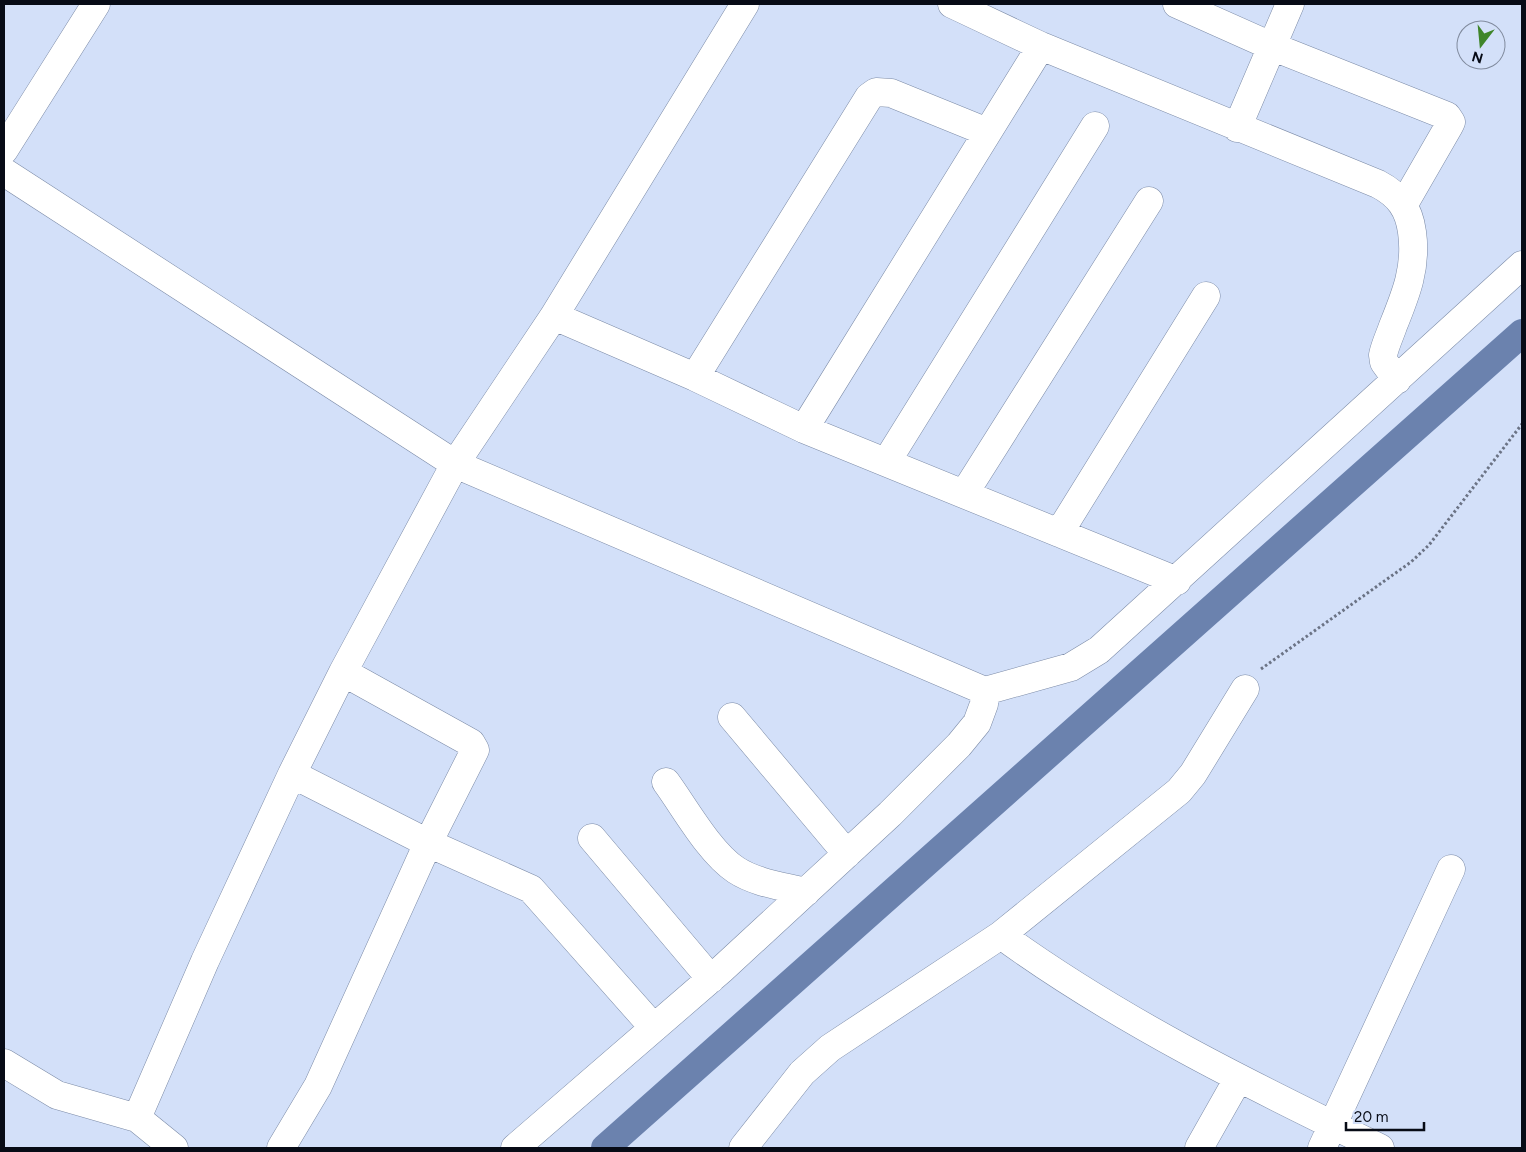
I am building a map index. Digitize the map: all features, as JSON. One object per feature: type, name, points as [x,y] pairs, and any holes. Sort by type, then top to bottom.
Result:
[{"type":"street","points":[[4,150],[96,4]]},
{"type":"street","points":[[137,1118],[205,960],[292,774],[343,672],[455,464],[554,316],[745,4]]},
{"type":"street","points":[[952,4],[1041,46],[1389,190],[1404,204],[1412,227],[1414,246],[1413,272],[1383,355],[1384,362],[1397,380]]},
{"type":"street","points":[[1176,4],[1271,46],[1448,116],[1451,122],[1404,204]]},
{"type":"street","points":[[1238,128],[1290,4]]},
{"type":"street","points":[[804,428],[1041,46]]},
{"type":"street","points":[[695,377],[869,97],[876,92],[891,93],[987,132]]},
{"type":"street","points":[[887,461],[1095,126]]},
{"type":"street","points":[[4,172],[455,464],[985,691],[1027,681],[1086,660],[1177,581],[1522,265]]},
{"type":"street","points":[[964,494],[1149,201]]},
{"type":"street","points":[[1059,533],[1206,296]]},
{"type":"street","points":[[554,316],[695,377],[804,428],[1177,581]]},
{"type":"street","points":[[281,1148],[318,1086],[428,844],[473,754],[474,746],[343,672]]},
{"type":"street","points":[[743,1148],[802,1073],[830,1048],[1001,935],[1188,783],[1245,689]]},
{"type":"street","points":[[515,1148],[711,979],[847,854],[959,745],[977,723],[984,704],[985,691]]},
{"type":"street","points":[[732,717],[847,854]]},
{"type":"street","points":[[292,774],[428,844],[531,889],[654,1028]]},
{"type":"street","points":[[666,782],[714,849],[734,869],[755,879],[806,892]]},
{"type":"street","points":[[592,838],[711,979]]},
{"type":"street","points":[[1327,1137],[1450,869]]},
{"type":"street","points":[[1001,935],[1059,977],[1238,1079],[1327,1137],[1380,1148]]},
{"type":"street","points":[[4,1063],[57,1095],[137,1118],[174,1148]]},
{"type":"street","points":[[1198,1148],[1238,1079]]},
{"type":"path","points":[[1245,689],[1260,670],[1411,562],[1429,545],[1522,424]]},
{"type":"waterway","points":[[605,1148],[1522,333]]}]
